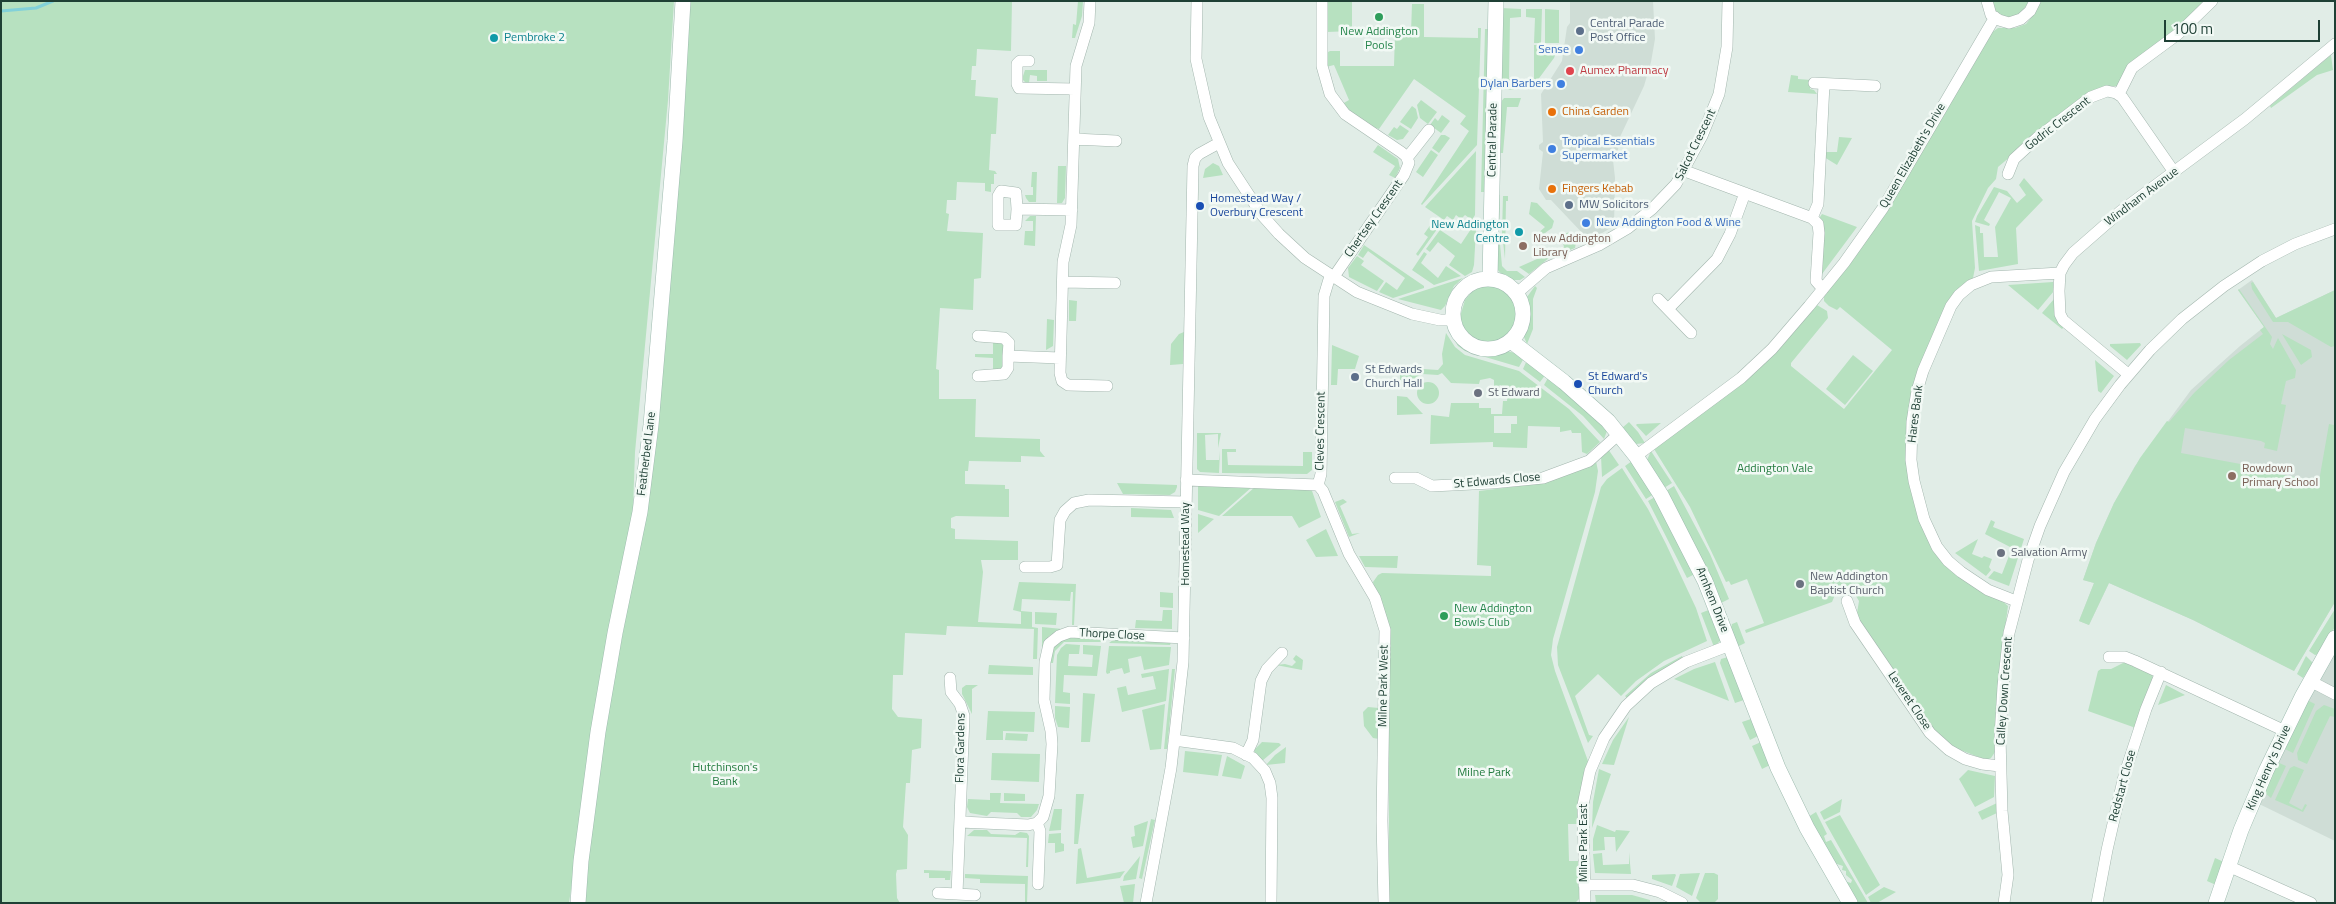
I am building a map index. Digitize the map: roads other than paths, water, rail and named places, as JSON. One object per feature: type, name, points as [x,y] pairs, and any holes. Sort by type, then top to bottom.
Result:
[{"type":"street","name":"Featherbed Lane","points":[[578,903],[581,861],[598,732],[615,633],[640,512],[651,425],[676,141],[683,1]]},
{"type":"street","points":[[1090,1],[1089,23],[1076,58],[1072,210],[1070,231],[1064,256],[1062,282],[1060,373],[1065,383],[1107,386]]},
{"type":"street","points":[[1197,1],[1197,65],[1209,118],[1219,143],[1243,189],[1267,222],[1294,249],[1332,277],[1370,298],[1401,311],[1436,320],[1454,320]]},
{"type":"street","points":[[1322,1],[1322,66],[1330,94],[1342,111],[1351,119],[1402,152],[1407,158]]},
{"type":"street","name":"Central Parade","points":[[1490,278],[1496,1]]},
{"type":"street","name":"Salcot Crescent","points":[[1517,293],[1546,268],[1599,246],[1632,225],[1670,192],[1685,171],[1709,122],[1720,91],[1727,47],[1728,1]]},
{"type":"street","points":[[1987,1],[1988,9],[1995,18],[2009,22],[2018,21],[2026,15],[2035,1]]},
{"type":"street","points":[[2174,172],[2118,94],[2132,68],[2178,34],[2212,1]]},
{"type":"street","name":"Queen Elizabeth's Drive","points":[[1636,456],[1720,395],[1750,370],[1780,340],[1823,289],[1844,263],[1892,193],[1995,18]]},
{"type":"street","name":"Windham Avenue","points":[[2060,273],[2069,258],[2127,206],[2263,105],[2335,44]]},
{"type":"street","points":[[1029,61],[1020,61],[1017,64],[1016,84],[1019,88],[1076,89]]},
{"type":"street","points":[[1812,218],[1818,204],[1819,84],[1875,86]]},
{"type":"street","name":"Godric Crescent","points":[[2008,174],[2012,163],[2018,155],[2078,106],[2101,91],[2111,91],[2118,94]]},
{"type":"street","name":"Chertsey Crescent","points":[[1332,277],[1406,172],[1408,166],[1407,158],[1429,130]]},
{"type":"street","points":[[1074,139],[1116,140]]},
{"type":"street","name":"Homestead Way","points":[[1146,903],[1174,740],[1184,638],[1186,480],[1195,158],[1201,152],[1219,143]]},
{"type":"street","points":[[1685,171],[1812,218],[1818,224],[1819,233],[1816,281],[1823,289]]},
{"type":"street","points":[[1668,309],[1717,259],[1730,234],[1745,193]]},
{"type":"street","points":[[1017,209],[1072,210]]},
{"type":"street","name":"Calley Down Crescent","points":[[2004,903],[2008,878],[2000,766],[2003,686],[2009,633],[2016,601],[2040,526],[2064,472],[2095,419],[2128,374],[2166,334],[2224,286],[2280,252],[2308,238],[2335,229]]},
{"type":"street","points":[[2060,273],[2060,310],[2063,320],[2128,374]]},
{"type":"street","name":"Hares Bank","points":[[2016,601],[1988,590],[1961,572],[1948,561],[1937,546],[1924,519],[1914,481],[1911,460],[1912,422],[1917,391],[1924,370],[1951,306],[1959,295],[1971,285],[1991,277],[2060,273]]},
{"type":"street","name":"Cleves Crescent","points":[[1186,480],[1318,485],[1321,474],[1324,296],[1332,277]]},
{"type":"street","points":[[1490,278],[1504,282],[1517,293],[1523,306],[1520,328],[1511,341],[1497,348],[1477,347],[1462,337],[1454,320],[1455,304],[1464,289],[1478,280],[1490,278]]},
{"type":"street","points":[[1062,282],[1115,283]]},
{"type":"street","points":[[1658,299],[1691,333]]},
{"type":"street","points":[[978,336],[1004,338],[1008,343],[1008,368],[1004,374],[978,376]]},
{"type":"street","name":"Arnhem Drive","points":[[1511,341],[1584,398],[1619,434],[1660,492],[1710,592],[1778,768],[1807,828],[1850,903]]},
{"type":"street","points":[[1008,356],[1060,358]]},
{"type":"street","name":"St Edwards Close","points":[[1395,478],[1416,478],[1432,486],[1543,478],[1589,461],[1619,434]]},
{"type":"street","name":"Milne Park West","points":[[1318,485],[1323,491],[1347,549],[1378,605],[1384,630],[1382,809],[1384,903]]},
{"type":"street","points":[[1025,568],[1057,565],[1060,520],[1065,510],[1079,501],[1186,502]]},
{"type":"street","name":"Leveret Close","points":[[1847,601],[1855,623],[1930,733],[1950,750],[1965,759],[1982,764],[2000,766]]},
{"type":"street","name":"Thorpe Close","points":[[1038,884],[1040,831],[1037,823],[1044,813],[1050,788],[1052,736],[1044,700],[1046,655],[1051,642],[1059,636],[1070,632],[1184,638]]},
{"type":"street","name":"King Henry's Drive","points":[[2216,903],[2251,805],[2310,681],[2335,638]]},
{"type":"street","name":"Milne Park East","points":[[1585,903],[1582,826],[1586,787],[1596,755],[1609,730],[1631,700],[1658,678],[1686,662],[1730,645]]},
{"type":"street","points":[[1246,755],[1254,738],[1261,681],[1267,669],[1282,653]]},
{"type":"street","points":[[2109,657],[2130,658],[2285,731]]},
{"type":"street","name":"Redstart Close","points":[[2097,903],[2106,850],[2124,776],[2161,672]]},
{"type":"street","name":"Flora Gardens","points":[[950,678],[951,692],[962,708],[964,716],[957,894]]},
{"type":"street","points":[[2310,681],[2335,693]]},
{"type":"street","points":[[1174,740],[1226,746],[1246,755],[1264,770],[1272,790],[1271,903]]},
{"type":"street","points":[[960,822],[1028,825],[1037,823]]},
{"type":"street","points":[[2228,866],[2311,903]]},
{"type":"street","points":[[1584,885],[1634,886],[1660,892],[1682,903]]},
{"type":"street","points":[[938,894],[975,895]]},
{"type":"waterway","points":[[1,11],[36,8],[53,1]]},
{"type":"place","name":"New Addington Pools","points":[[1379,17]]},
{"type":"place","name":"Central Parade Post Office","points":[[1580,31]]},
{"type":"place","name":"Pembroke 2","points":[[494,38]]},
{"type":"place","name":"Sense","points":[[1579,50]]},
{"type":"place","name":"Aumex Pharmacy","points":[[1570,71]]},
{"type":"place","name":"Dylan Barbers","points":[[1561,84]]},
{"type":"place","name":"China Garden","points":[[1552,112]]},
{"type":"place","name":"Tropical Essentials Supermarket","points":[[1552,149]]},
{"type":"place","name":"Fingers Kebab","points":[[1552,189]]},
{"type":"place","name":"MW Solicitors","points":[[1569,205]]},
{"type":"place","name":"Homestead Way / Overbury Crescent","points":[[1200,206]]},
{"type":"place","name":"New Addington Food & Wine","points":[[1586,223]]},
{"type":"place","name":"New Addington Centre","points":[[1519,232]]},
{"type":"place","name":"New Addington Library","points":[[1523,246]]},
{"type":"place","name":"St Edwards Church Hall","points":[[1355,377]]},
{"type":"place","name":"St Edward's Church","points":[[1578,384]]},
{"type":"place","name":"St Edward","points":[[1478,393]]},
{"type":"place","name":"Rowdown Primary School","points":[[2232,476]]},
{"type":"place","name":"Salvation Army","points":[[2001,553]]},
{"type":"place","name":"New Addington Baptist Church","points":[[1800,584]]},
{"type":"place","name":"New Addington Bowls Club","points":[[1444,616]]},
{"type":"park label","name":"Addington Vale","points":[[1775,469]]},
{"type":"park label","name":"Milne Park","points":[[1484,773]]},
{"type":"park label","name":"Hutchinson's Bank","points":[[725,775]]}]
